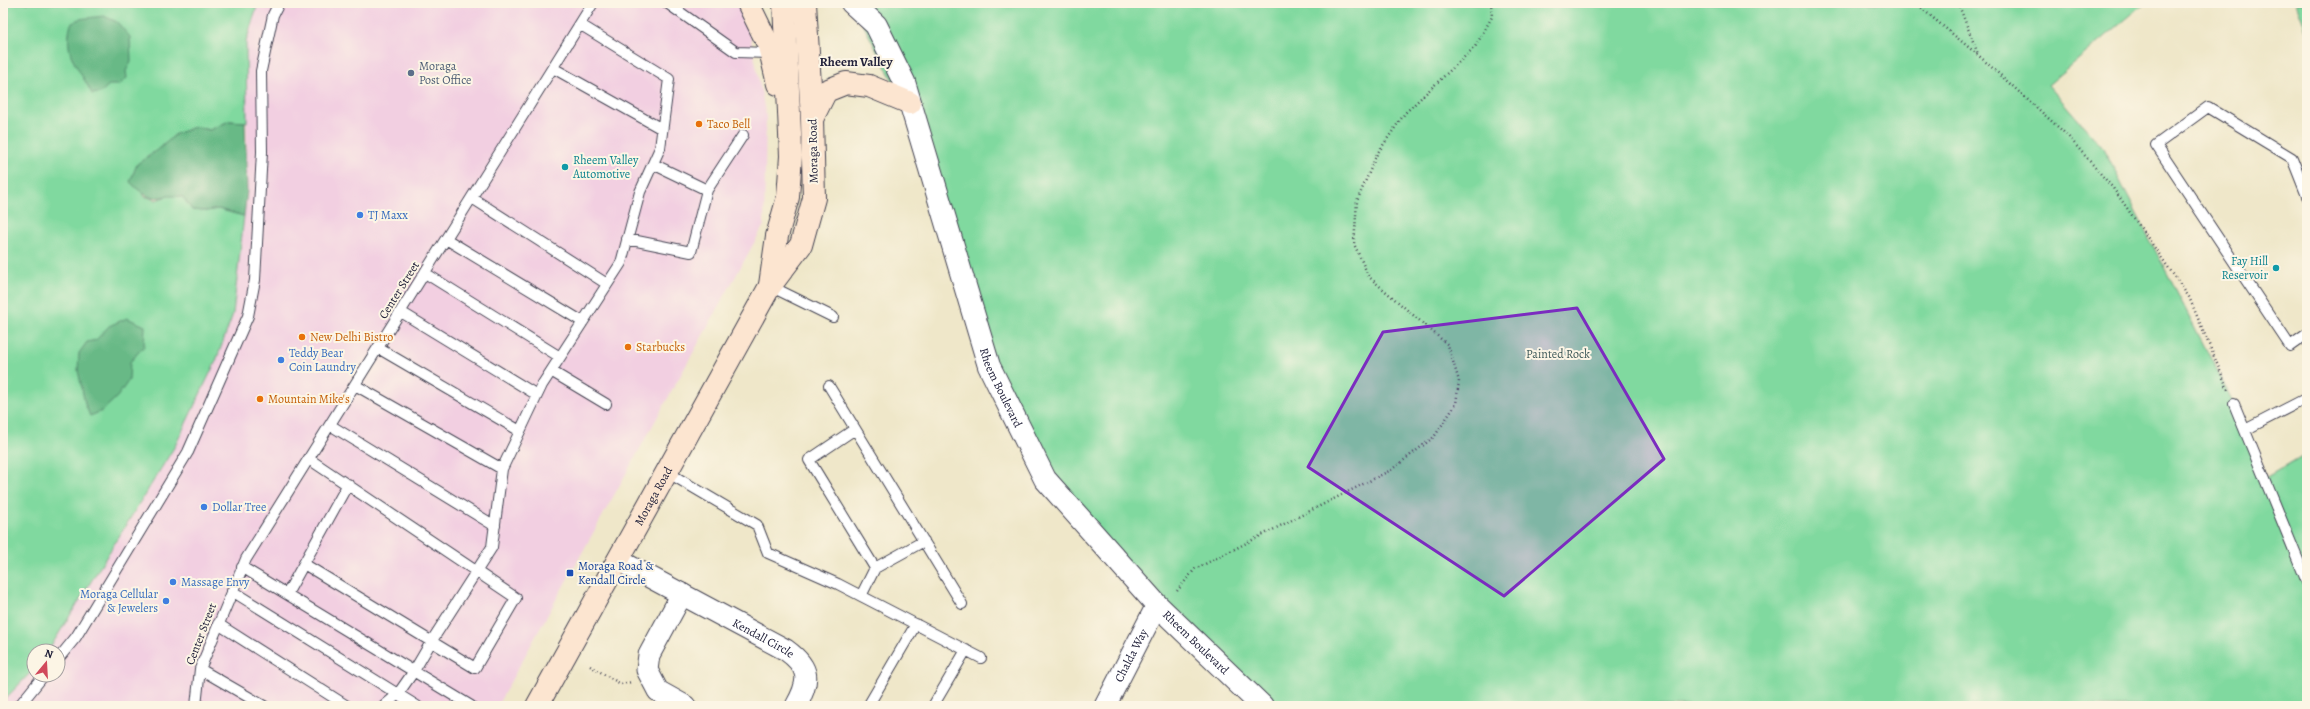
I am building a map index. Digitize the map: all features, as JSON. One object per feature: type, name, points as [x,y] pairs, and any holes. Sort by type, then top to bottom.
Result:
[{"type":"main road","points":[[748,3],[771,53],[774,74],[789,112]]},
{"type":"main road","name":"Moraga Road","points":[[770,286],[777,236],[788,197],[791,156],[784,3]]},
{"type":"main road","name":"Moraga Road","points":[[536,706],[770,286],[801,245],[814,198],[812,118],[805,3]]},
{"type":"main road","points":[[812,118],[826,91],[846,84],[869,86],[910,103]]},
{"type":"street","name":"Rheem Boulevard","points":[[852,3],[879,31],[904,82],[989,366],[1045,479],[1157,606],[1262,706]]},
{"type":"street","name":"Kendall Circle","points":[[618,560],[786,650],[800,659],[805,671],[806,687],[796,706]]},
{"type":"street","points":[[682,594],[649,655],[647,670],[658,691],[685,706]]},
{"type":"street","name":"Chalda Way","points":[[1105,706],[1157,606]]},
{"type":"lane","points":[[66,649],[76,637],[188,452],[248,316],[255,280],[262,152],[261,71],[273,15],[279,3]]},
{"type":"lane","name":"Center Street","points":[[196,706],[200,669],[242,567],[594,3]]},
{"type":"lane","points":[[666,3],[736,52],[771,53]]},
{"type":"lane","points":[[384,706],[398,694],[414,671],[492,547],[502,469],[537,395],[621,263],[640,192],[660,148],[669,79],[581,25]]},
{"type":"lane","points":[[553,68],[662,129]]},
{"type":"lane","points":[[2307,196],[2292,158],[2208,107],[2156,145],[2290,346],[2307,334]]},
{"type":"lane","points":[[627,239],[691,252],[707,190],[743,135]]},
{"type":"lane","points":[[653,164],[707,190]]},
{"type":"lane","points":[[472,198],[607,284]]},
{"type":"lane","points":[[446,239],[583,322]]},
{"type":"lane","points":[[425,273],[560,357]]},
{"type":"lane","points":[[770,286],[833,317]]},
{"type":"lane","points":[[401,312],[537,395]]},
{"type":"lane","points":[[378,348],[520,431]]},
{"type":"lane","points":[[551,371],[606,404]]},
{"type":"lane","points":[[355,385],[502,469]]},
{"type":"lane","points":[[829,386],[962,604]]},
{"type":"lane","points":[[2245,430],[2307,398]]},
{"type":"lane","points":[[2234,404],[2307,582]]},
{"type":"lane","points":[[330,425],[495,526]]},
{"type":"lane","points":[[855,429],[810,460],[875,568]]},
{"type":"lane","points":[[304,564],[475,668],[516,598],[309,459]]},
{"type":"lane","points":[[667,472],[757,525],[768,553],[861,596],[981,658]]},
{"type":"lane","points":[[287,594],[348,484]]},
{"type":"lane","points":[[861,596],[875,568],[924,541]]},
{"type":"lane","points":[[242,567],[471,706]]},
{"type":"lane","points":[[232,591],[417,706]]},
{"type":"lane","points":[[218,624],[347,706]]},
{"type":"lane","points":[[868,706],[916,624]]},
{"type":"lane","points":[[933,706],[966,650]]},
{"type":"lane","points":[[200,669],[264,706]]},
{"type":"lane","points":[[19,706],[38,683]]},
{"type":"path","points":[[1176,591],[1195,569],[1391,470],[1434,437],[1456,404],[1459,381],[1448,345],[1369,277],[1354,244],[1357,201],[1377,154],[1405,114],[1475,47],[1492,17],[1491,3]]},
{"type":"path","points":[[1915,3],[1978,55],[2067,135],[2113,188],[2188,297],[2234,404]]},
{"type":"path","points":[[1958,3],[1978,55]]},
{"type":"path","points":[[590,666],[621,684],[652,679]]},
{"type":"highlighted area","points":[[1577,308],[1664,459],[1504,596],[1308,467],[1383,332]]},
{"type":"shaded area","points":[[258,3],[744,3],[766,117],[764,225],[497,706],[3,706],[3,701],[26,677],[26,683],[66,683],[66,643],[53,643],[175,446],[216,361],[233,314],[247,191],[246,42]]},
{"type":"green space","points":[[3,3],[258,3],[246,42],[247,122],[229,121],[210,130],[195,127],[176,134],[159,149],[147,156],[144,196],[156,200],[170,195],[183,197],[192,210],[206,211],[218,209],[244,216],[233,314],[216,361],[175,446],[53,643],[26,643],[26,677],[3,701]]},
{"type":"green space","name":"Painted Rock","points":[[852,3],[2145,3],[2048,85],[2103,148],[2234,404],[2265,478],[2307,453],[2307,706],[1262,706],[1045,479],[989,366],[918,129]]},
{"type":"green space","points":[[2296,3],[2307,3],[2307,33]]},
{"type":"green space","points":[[104,16],[117,22],[130,37],[131,61],[126,71],[127,78],[119,85],[109,85],[100,93],[92,94],[74,61],[69,45],[69,35],[71,24],[79,19]]},
{"type":"green space","points":[[229,121],[245,122],[247,191],[244,216],[218,209],[206,211],[192,210],[183,197],[151,197],[139,190],[130,182],[137,164],[159,149],[176,134],[195,127],[210,130]]},
{"type":"green space","points":[[127,318],[145,326],[144,346],[130,362],[129,380],[117,397],[102,411],[90,416],[85,404],[78,370],[79,353],[87,342],[96,340],[109,326]]},
{"type":"place","name":"Moraga Post Office","points":[[411,73]]},
{"type":"place","name":"Taco Bell","points":[[699,124]]},
{"type":"place","name":"Rheem Valley Automotive","points":[[565,167]]},
{"type":"place","name":"TJ Maxx","points":[[360,215]]},
{"type":"place","name":"Fay Hill Reservoir","points":[[2276,268]]},
{"type":"place","name":"New Delhi Bistro","points":[[302,337]]},
{"type":"place","name":"Starbucks","points":[[628,347]]},
{"type":"place","name":"Teddy Bear Coin Laundry","points":[[281,360]]},
{"type":"place","name":"Mountain Mike's","points":[[260,399]]},
{"type":"place","name":"Dollar Tree","points":[[204,507]]},
{"type":"place","name":"Moraga Road & Kendall Circle","points":[[570,573]]},
{"type":"place","name":"Massage Envy","points":[[173,582]]},
{"type":"place","name":"Moraga Cellular & Jewelers","points":[[166,601]]},
{"type":"district","name":"Rheem Valley","points":[[856,61]]}]
